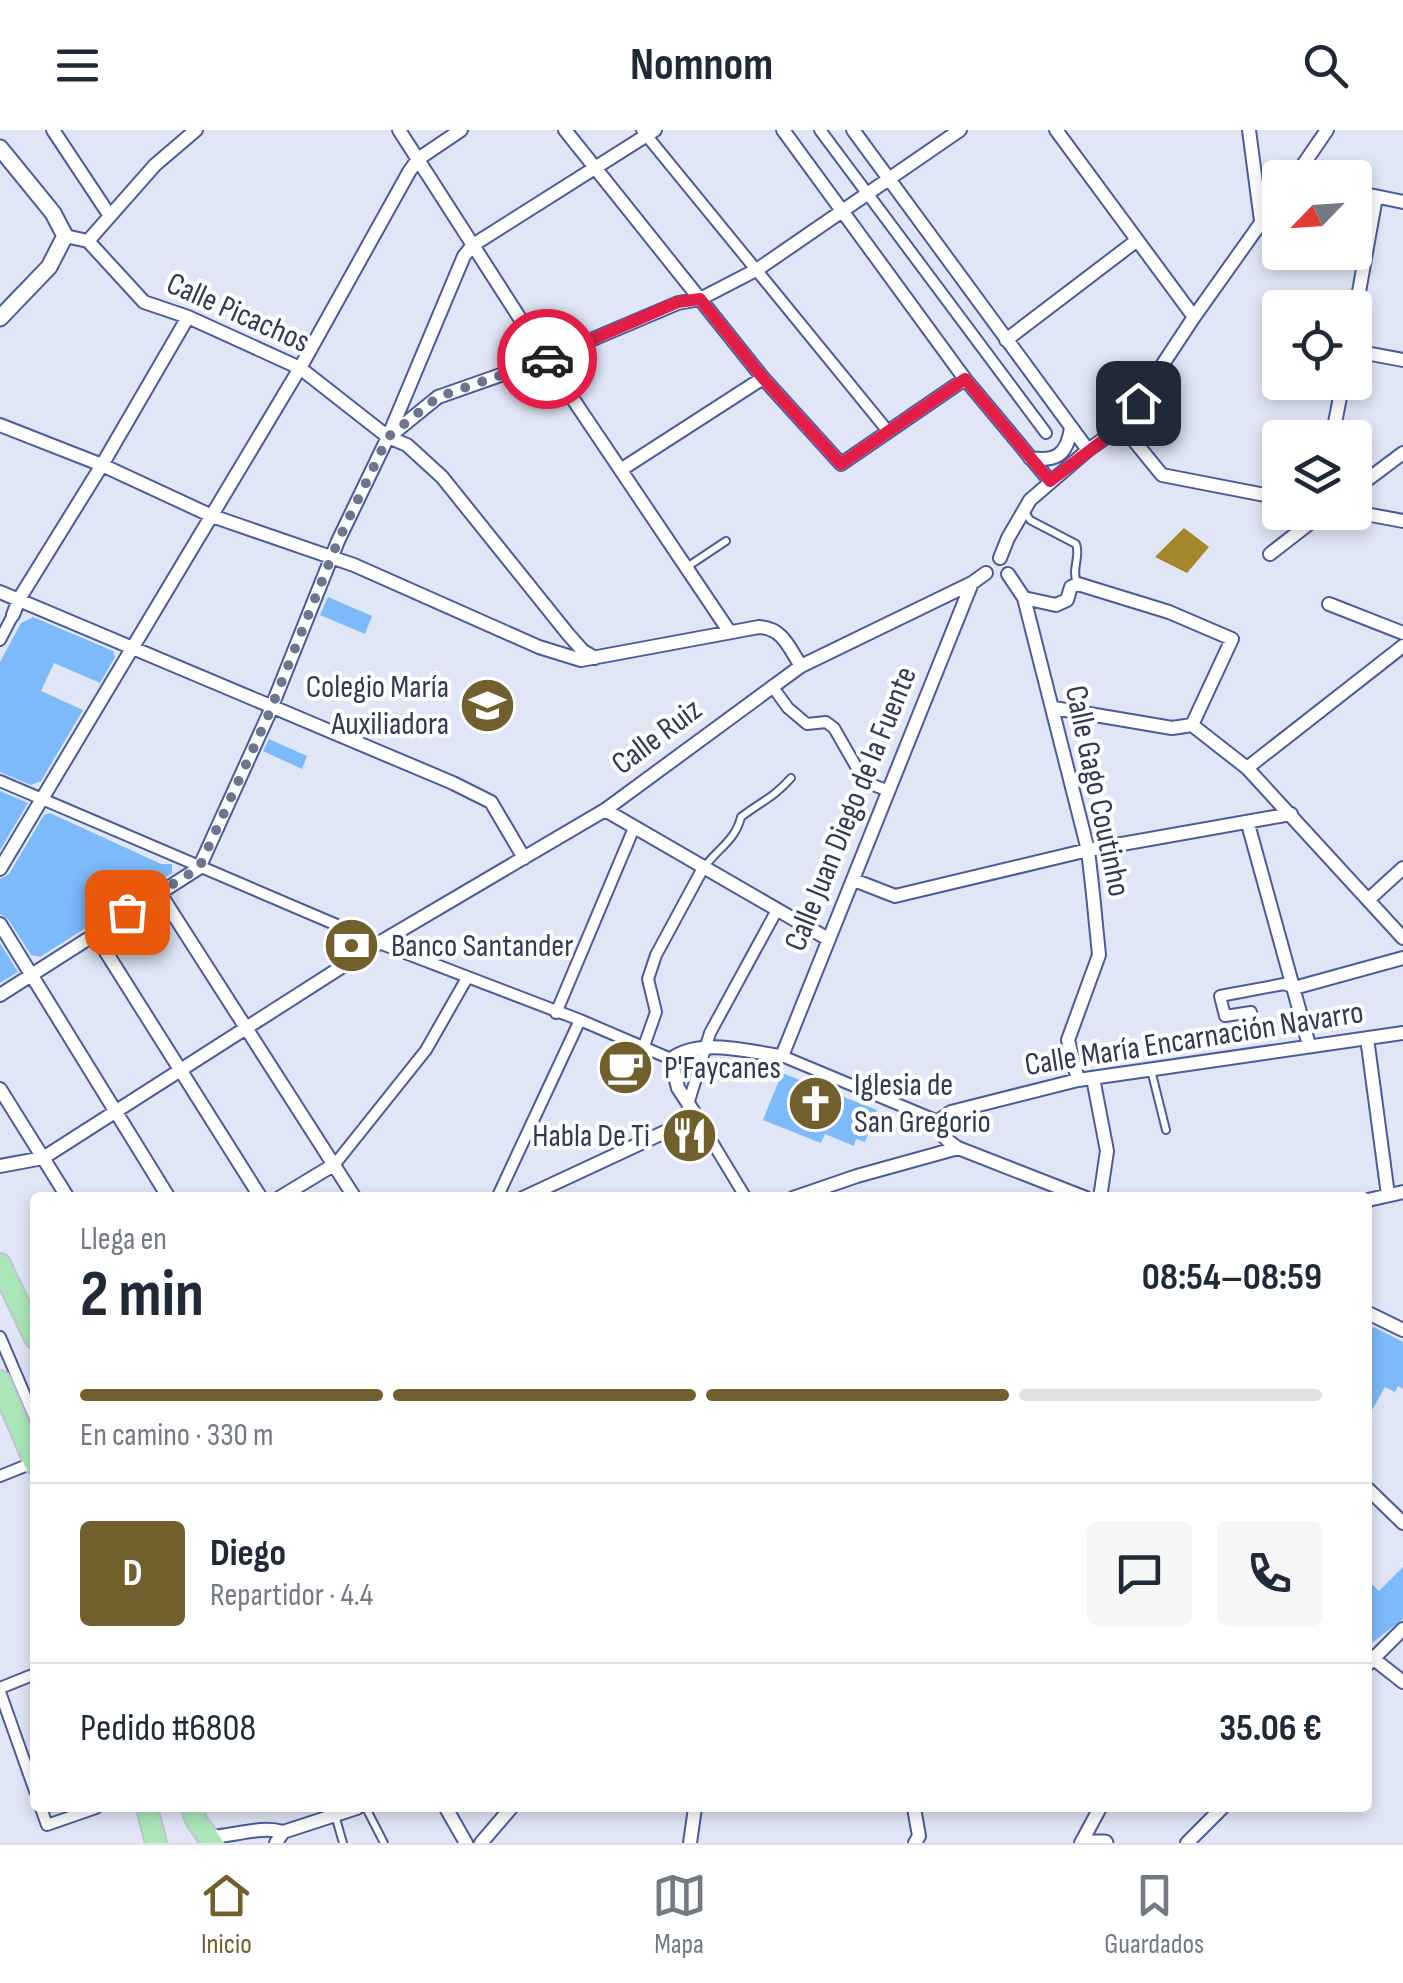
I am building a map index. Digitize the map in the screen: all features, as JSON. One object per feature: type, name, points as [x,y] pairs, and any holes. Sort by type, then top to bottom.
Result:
[{"type":"main road","points":[[0,1264],[30,1327]]},
{"type":"main road","points":[[0,1380],[30,1451]]},
{"type":"main road","points":[[149,1812],[156,1843]]},
{"type":"main road","points":[[194,1812],[209,1840]]},
{"type":"street","points":[[53,130],[110,216]]},
{"type":"street","points":[[65,236],[88,241],[155,165],[196,130]]},
{"type":"street","points":[[399,130],[546,360],[729,630]]},
{"type":"street","points":[[0,870],[300,368],[418,159],[461,130]]},
{"type":"street","points":[[565,130],[763,378],[841,464],[965,379]]},
{"type":"street","points":[[784,130],[965,379],[1050,481]]},
{"type":"street","points":[[820,130],[1046,433]]},
{"type":"street","points":[[853,130],[1088,450]]},
{"type":"street","points":[[388,437],[438,397],[546,360],[678,302],[700,299],[758,269],[960,130]]},
{"type":"street","points":[[1056,130],[1194,316]]},
{"type":"street","points":[[1000,558],[1023,510],[1050,481],[1122,426],[1261,221],[1249,130]]},
{"type":"street","points":[[0,995],[199,868],[464,256],[473,245],[595,170],[648,132],[887,430]]},
{"type":"street","points":[[1305,160],[1323,132]]},
{"type":"street","points":[[0,148],[53,213],[65,236]]},
{"type":"street","points":[[1372,196],[1403,202]]},
{"type":"street","points":[[1359,290],[1376,197]]},
{"type":"street","points":[[0,318],[49,267],[65,236]]},
{"type":"street","name":"Calle Picachos","points":[[88,241],[144,302],[188,317],[300,368],[388,437],[408,445],[442,477],[568,634],[595,658]]},
{"type":"street","points":[[1006,340],[1136,241]]},
{"type":"street","points":[[0,640],[19,598],[188,317]]},
{"type":"street","points":[[1372,354],[1403,360]]},
{"type":"street","points":[[622,470],[763,378]]},
{"type":"street","points":[[0,424],[212,516],[332,557],[580,660],[729,630],[770,628],[781,634],[800,666]]},
{"type":"street","points":[[1122,426],[1162,475],[1262,494]]},
{"type":"street","points":[[1030,458],[1057,458],[1064,452],[1071,428]]},
{"type":"street","points":[[1372,477],[1403,453]]},
{"type":"street","points":[[1372,515],[1403,521]]},
{"type":"street","points":[[1270,554],[1301,530]]},
{"type":"street","points":[[972,583],[986,573],[990,560],[1000,558]]},
{"type":"street","points":[[986,573],[995,581],[1008,574],[1006,563],[1000,558]]},
{"type":"street","name":"Calle Gago Coutinho","points":[[1008,574],[1024,598],[1088,850],[1099,955],[1068,1040],[1078,1080]]},
{"type":"street","name":"Calle Ruiz","points":[[43,1158],[380,943],[606,810],[800,666],[972,583]]},
{"type":"street","name":"Calle Juan Diego de la Fuente","points":[[782,1056],[972,583]]},
{"type":"street","points":[[1024,598],[1056,605],[1067,600],[1071,588],[1078,584],[1168,612],[1232,640],[1192,725]]},
{"type":"street","points":[[0,592],[134,646],[491,802],[524,858]]},
{"type":"street","points":[[1329,604],[1403,633]]},
{"type":"street","points":[[556,652],[568,634]]},
{"type":"street","points":[[1247,768],[1403,646]]},
{"type":"street","points":[[772,686],[788,708],[808,724],[826,722],[834,728],[865,782],[889,791]]},
{"type":"street","points":[[1054,708],[1172,728],[1192,725],[1247,768],[1403,938]]},
{"type":"street","points":[[0,781],[380,943],[673,1058]]},
{"type":"street","points":[[606,810],[828,939]]},
{"type":"street","points":[[854,880],[895,896],[1088,850],[1291,814]]},
{"type":"street","points":[[1248,824],[1309,1045]]},
{"type":"street","points":[[556,1012],[634,828]]},
{"type":"street","points":[[644,1046],[656,1012],[648,979],[656,955],[703,868]]},
{"type":"street","points":[[1368,900],[1403,868]]},
{"type":"street","points":[[160,892],[351,1192]]},
{"type":"street","points":[[688,1101],[710,1033],[778,910]]},
{"type":"street","points":[[0,924],[165,1192]]},
{"type":"street","points":[[94,933],[257,1192]]},
{"type":"street","points":[[1251,1012],[1225,1016],[1220,996],[1284,984],[1294,988],[1403,958]]},
{"type":"street","points":[[289,1192],[335,1164],[426,1050],[467,978]]},
{"type":"street","points":[[500,1192],[580,1020]]},
{"type":"street","name":"Calle María Encarnación Navarro","points":[[938,1121],[951,1112],[1078,1080],[1403,1033]]},
{"type":"street","points":[[1367,1038],[1388,1195]]},
{"type":"street","points":[[673,1058],[688,1049],[708,1046],[782,1056],[938,1121],[947,1141],[958,1148],[1071,1192]]},
{"type":"street","points":[[673,1058],[678,1088],[742,1192]]},
{"type":"street","points":[[1093,1078],[1108,1150],[1101,1192]]},
{"type":"street","points":[[0,1089],[64,1192]]},
{"type":"street","points":[[537,1192],[697,1117]]},
{"type":"street","points":[[810,1192],[958,1148]]},
{"type":"street","points":[[0,1166],[43,1158]]},
{"type":"street","points":[[1372,1199],[1403,1192]]},
{"type":"street","points":[[1372,1316],[1403,1330]]},
{"type":"street","points":[[0,1337],[30,1407]]},
{"type":"street","points":[[0,1476],[30,1465]]},
{"type":"street","points":[[1372,1493],[1403,1523]]},
{"type":"street","points":[[1372,1656],[1403,1629]]},
{"type":"street","points":[[1372,1661],[1403,1682]]},
{"type":"street","points":[[30,1676],[0,1690],[30,1777]]},
{"type":"street","points":[[42,1812],[47,1825],[84,1812]]},
{"type":"street","points":[[209,1840],[270,1828],[286,1837],[342,1812]]},
{"type":"street","points":[[448,1812],[466,1843]]},
{"type":"street","points":[[481,1843],[508,1812]]},
{"type":"street","points":[[690,1843],[695,1812]]},
{"type":"street","points":[[915,1812],[919,1836],[916,1843]]},
{"type":"street","points":[[1081,1843],[1098,1812]]},
{"type":"street","points":[[1187,1843],[1218,1812]]},
{"type":"street","points":[[1092,1843],[1106,1843]]},
{"type":"lane","points":[[1023,510],[1030,520],[1076,544],[1079,552],[1073,574],[1078,584]]},
{"type":"lane","points":[[688,567],[726,542]]},
{"type":"lane","points":[[703,868],[712,854],[737,834],[741,817],[771,800],[791,778]]},
{"type":"lane","points":[[1150,1069],[1166,1130]]},
{"type":"lane","points":[[368,1812],[384,1843]]},
{"type":"lane","points":[[334,1814],[342,1843]]},
{"type":"shaded area","points":[[1184,528],[1209,547],[1187,573],[1155,557]]},
{"type":"building","points":[[328,597],[372,616],[365,634],[320,615]]},
{"type":"building","points":[[33,617],[113,651],[115,657],[100,683],[54,663],[41,691],[83,710],[41,781],[31,785],[0,772],[0,662],[21,623]]},
{"type":"building","points":[[269,739],[307,756],[302,769],[263,751]]},
{"type":"building","points":[[0,791],[28,803],[0,850]]},
{"type":"building","points":[[50,813],[161,864],[172,864],[172,873],[40,957],[31,955],[8,919],[0,914],[0,879],[9,874],[44,815]]},
{"type":"building","points":[[0,943],[18,972],[0,983]]},
{"type":"building","name":"Iglesia de San Gregorio","points":[[782,1073],[877,1110],[865,1142],[856,1139],[854,1146],[825,1134],[821,1143],[763,1120]]},
{"type":"building","points":[[1372,1328],[1403,1342],[1403,1389],[1398,1386],[1395,1392],[1385,1387],[1372,1410]]},
{"type":"building","points":[[1403,1567],[1403,1619],[1372,1643],[1372,1584],[1379,1591]]},
{"type":"way so far","points":[[127,912],[199,868],[268,716],[338,541],[388,437],[438,397],[547,359]]},
{"type":"place","name":"Colegio María Auxiliadora","points":[[488,705]]},
{"type":"place","name":"Banco Santander","points":[[352,946]]},
{"type":"place","name":"P'Faycanes","points":[[625,1068]]},
{"type":"place","name":"Iglesia de San Gregorio","points":[[815,1103]]},
{"type":"place","name":"Habla De Ti","points":[[689,1136]]},
{"type":"route","points":[[547,359],[678,302],[700,299],[763,378],[841,464],[965,379],[1050,481],[1122,426],[1138,403]]}]
